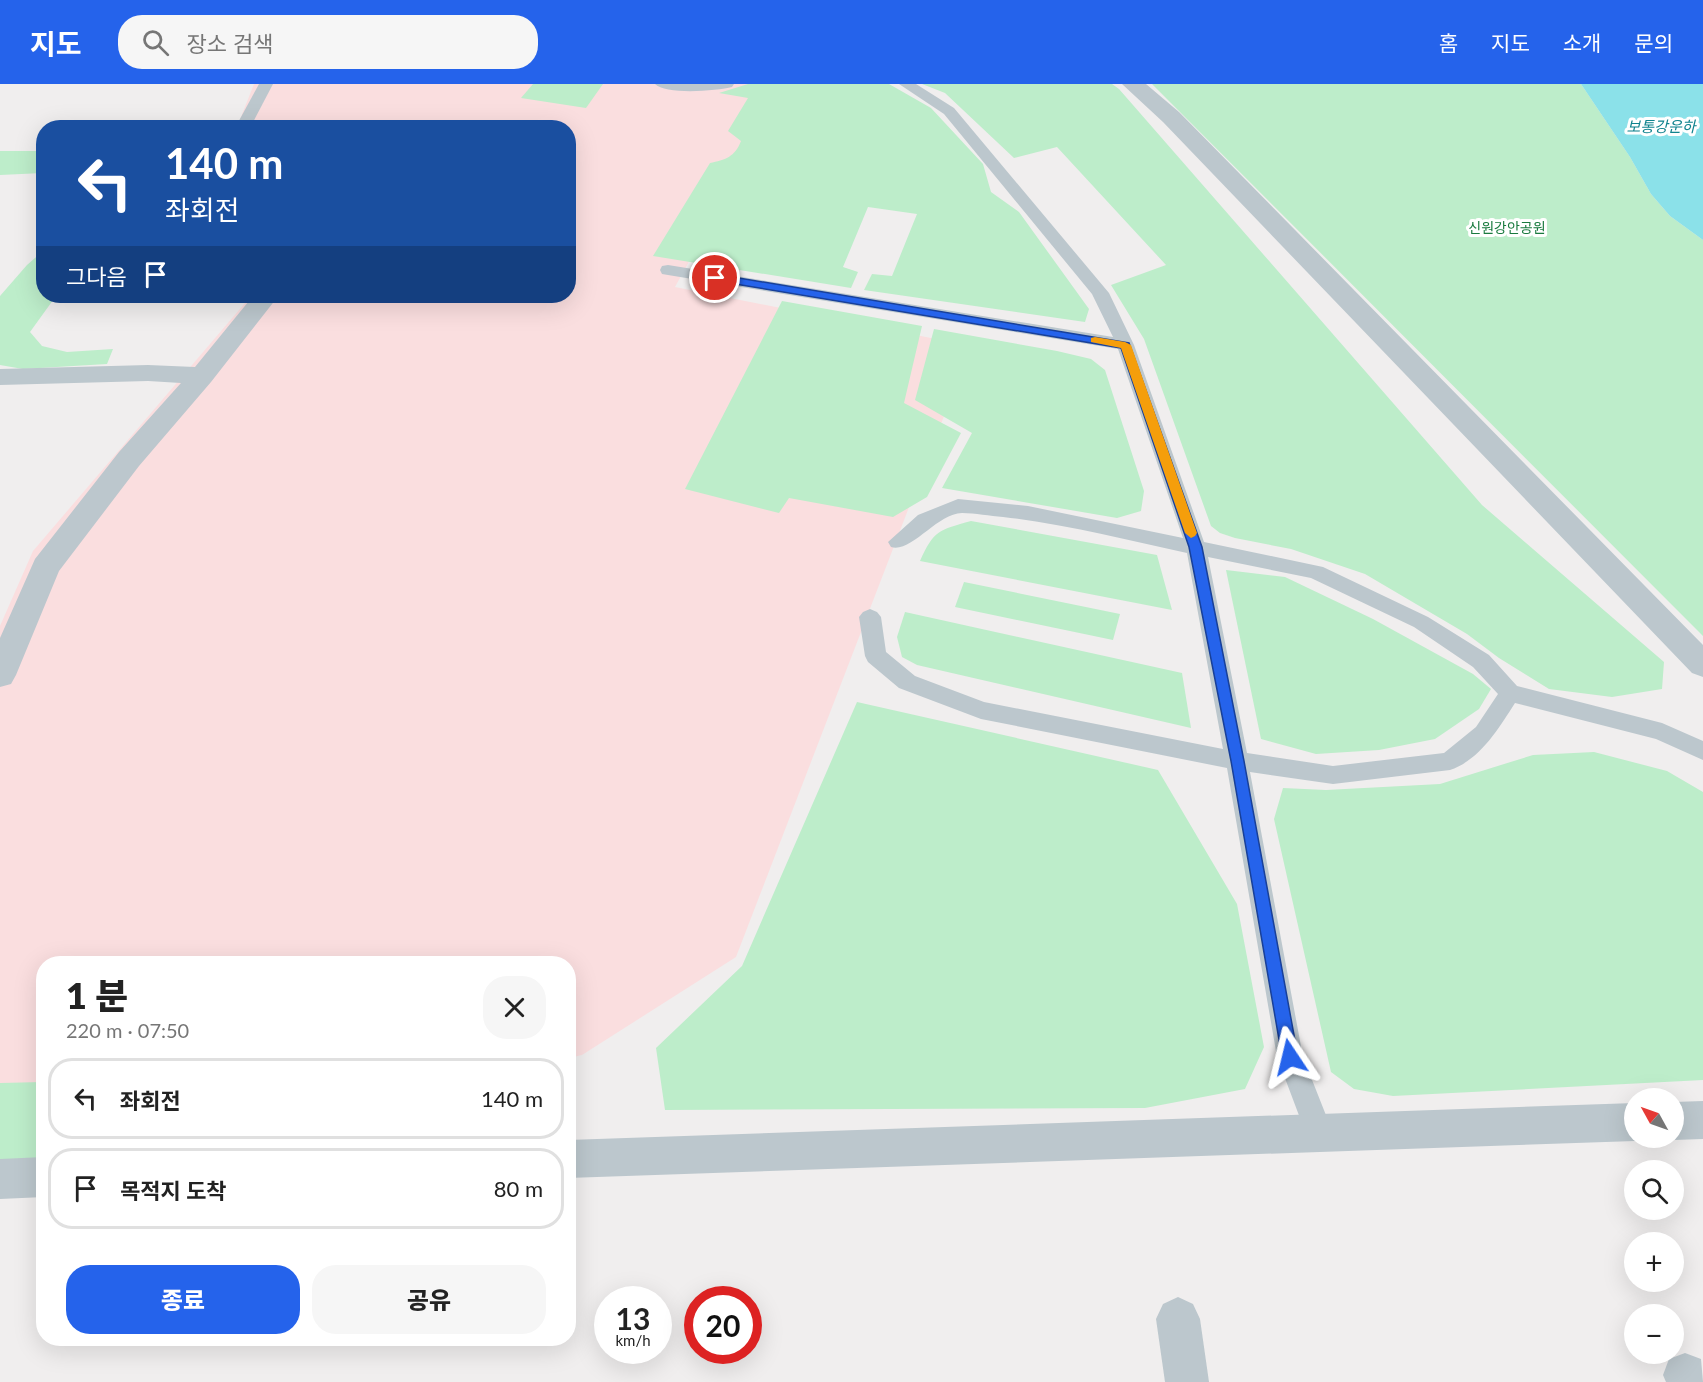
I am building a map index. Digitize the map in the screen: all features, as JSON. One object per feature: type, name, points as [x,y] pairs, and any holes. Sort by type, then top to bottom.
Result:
[{"type":"street","points":[[1133,84],[1179,125],[1703,665]]},
{"type":"street","points":[[0,675],[46,567],[129,459],[202,376],[258,303]]},
{"type":"street","points":[[0,377],[148,374],[202,376]]},
{"type":"street","points":[[1684,1121],[1703,1120]]},
{"type":"street","points":[[576,1159],[1624,1122]]},
{"type":"street","points":[[0,1179],[36,1177]]},
{"type":"street","points":[[1178,1319],[1187,1382]]},
{"type":"lane","points":[[246,120],[266,84]]},
{"type":"lane","points":[[662,84],[708,87],[727,84]]},
{"type":"lane","points":[[906,84],[949,111],[1008,181],[1100,293],[1125,345],[1196,547],[1238,761],[1290,1057],[1319,1133]]},
{"type":"lane","points":[[668,270],[1125,345]]},
{"type":"lane","points":[[898,542],[925,520],[958,506],[1028,513],[1316,572],[1421,622],[1481,661],[1510,693],[1662,732],[1703,751]]},
{"type":"lane","points":[[870,617],[876,656],[908,682],[981,710],[1238,761],[1333,775],[1450,761],[1484,733],[1510,693]]},
{"type":"shaded area","points":[[254,84],[774,84],[759,134],[675,287],[971,346],[736,957],[582,1055],[576,1056],[576,956],[36,956],[36,1104],[0,1106],[0,626],[33,551],[245,303],[576,303],[576,120],[240,120]]},
{"type":"green space","points":[[533,84],[603,84],[586,108],[521,98]]},
{"type":"green space","points":[[748,84],[889,84],[931,108],[983,164],[991,192],[1019,212],[1089,309],[1085,322],[864,290],[872,274],[892,276],[917,214],[868,207],[843,267],[858,272],[851,288],[653,256],[710,163],[729,157],[739,146],[741,141],[728,131],[748,98],[719,93]]},
{"type":"green space","points":[[922,84],[1112,84],[1119,89],[1482,505],[1664,662],[1662,689],[1612,697],[1549,689],[1499,658],[1467,634],[1365,574],[1291,549],[1235,538],[1220,533],[1211,526],[1144,339],[1111,285],[1166,265],[1057,147],[1014,158],[945,93]]},
{"type":"green space","name":"신원강안공원","points":[[1152,84],[1581,84],[1630,157],[1651,194],[1670,216],[1703,240],[1703,636]]},
{"type":"green space","points":[[0,151],[36,151],[36,173],[0,175]]},
{"type":"green space","points":[[36,257],[36,303],[51,303],[30,332],[42,346],[67,352],[113,349],[107,364],[23,369],[0,365],[0,296]]},
{"type":"green space","points":[[782,301],[922,326],[904,403],[961,433],[927,497],[893,517],[789,498],[779,513],[685,489]]},
{"type":"green space","points":[[934,329],[1091,359],[1105,370],[1144,491],[1141,511],[1117,518],[942,488],[972,433],[915,400]]},
{"type":"green space","points":[[971,521],[1157,555],[1172,610],[920,561],[929,543],[944,529]]},
{"type":"green space","points":[[1226,570],[1285,577],[1373,619],[1473,674],[1491,689],[1479,709],[1435,739],[1379,750],[1316,754],[1261,739]]},
{"type":"green space","points":[[964,582],[1120,614],[1113,640],[955,607]]},
{"type":"green space","points":[[905,612],[1182,673],[1191,728],[917,665],[902,657],[897,637]]},
{"type":"green space","points":[[857,702],[1158,770],[1237,904],[1264,1047],[1245,1089],[1145,1108],[665,1110],[656,1048],[742,966]]},
{"type":"green space","points":[[1594,752],[1667,771],[1703,792],[1703,1080],[1393,1096],[1354,1089],[1331,1072],[1274,819],[1283,788],[1326,790],[1440,784],[1533,755]]},
{"type":"green space","points":[[36,1082],[36,1160],[0,1163],[0,1083]]},
{"type":"water","name":"보통강운하","points":[[1581,84],[1703,84],[1703,240],[1670,216],[1651,194],[1630,157]]},
{"type":"slow traffic","points":[[1095,340],[1125,345],[1191,533]]},
{"type":"route","points":[[715,278],[1125,345],[1196,547],[1238,761],[1290,1057]]}]
